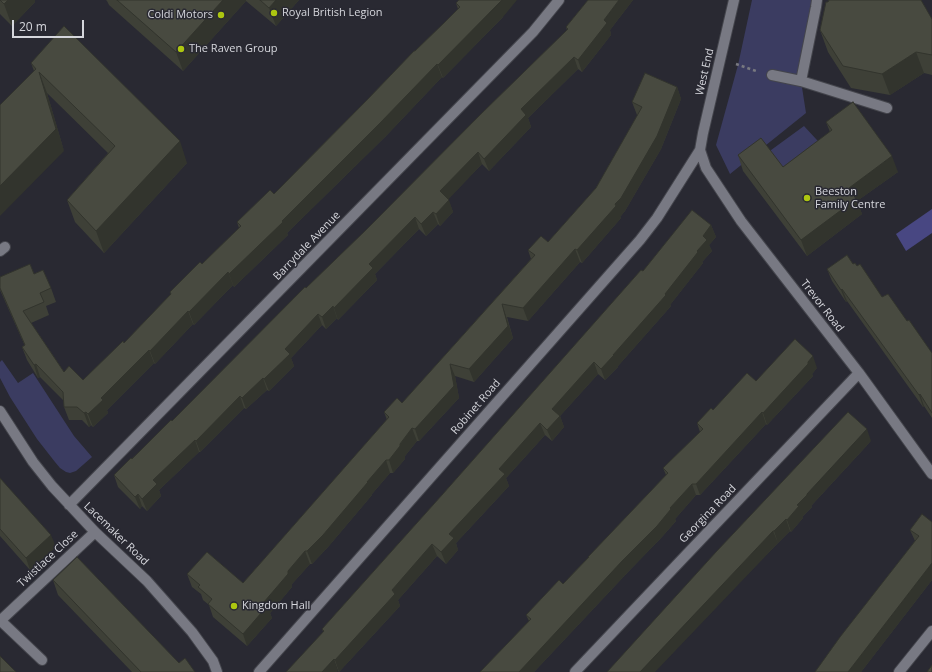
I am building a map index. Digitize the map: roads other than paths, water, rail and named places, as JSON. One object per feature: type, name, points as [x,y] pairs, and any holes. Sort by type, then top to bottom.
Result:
[{"type":"street","name":"Barrydale Avenue","points":[[69,505],[533,32],[559,0]]},
{"type":"street","name":"West End","points":[[700,150],[734,0]]},
{"type":"street","points":[[801,81],[817,0]]},
{"type":"street","points":[[772,75],[801,81],[887,108]]},
{"type":"street","name":"Trevor Road","points":[[700,150],[706,168],[713,181],[741,221],[859,373],[932,474]]},
{"type":"street","name":"Robinet Road","points":[[259,672],[640,240],[657,218],[700,150]]},
{"type":"street","name":"Georgina Road","points":[[575,672],[859,373]]},
{"type":"street","name":"Lacemaker Road","points":[[0,411],[33,462],[52,486],[95,532],[147,582],[187,626],[213,661],[217,672]]},
{"type":"street","name":"Twistlace Close","points":[[42,660],[0,620],[95,532]]},
{"type":"street","points":[[899,672],[932,631]]},
{"type":"place","name":"Royal British Legion","points":[[274,13]]},
{"type":"place","name":"Coldi Motors","points":[[221,15]]},
{"type":"place","name":"The Raven Group","points":[[181,49]]},
{"type":"place","name":"Beeston Family Centre","points":[[807,198]]},
{"type":"place","name":"Kingdom Hall","points":[[234,606]]}]
